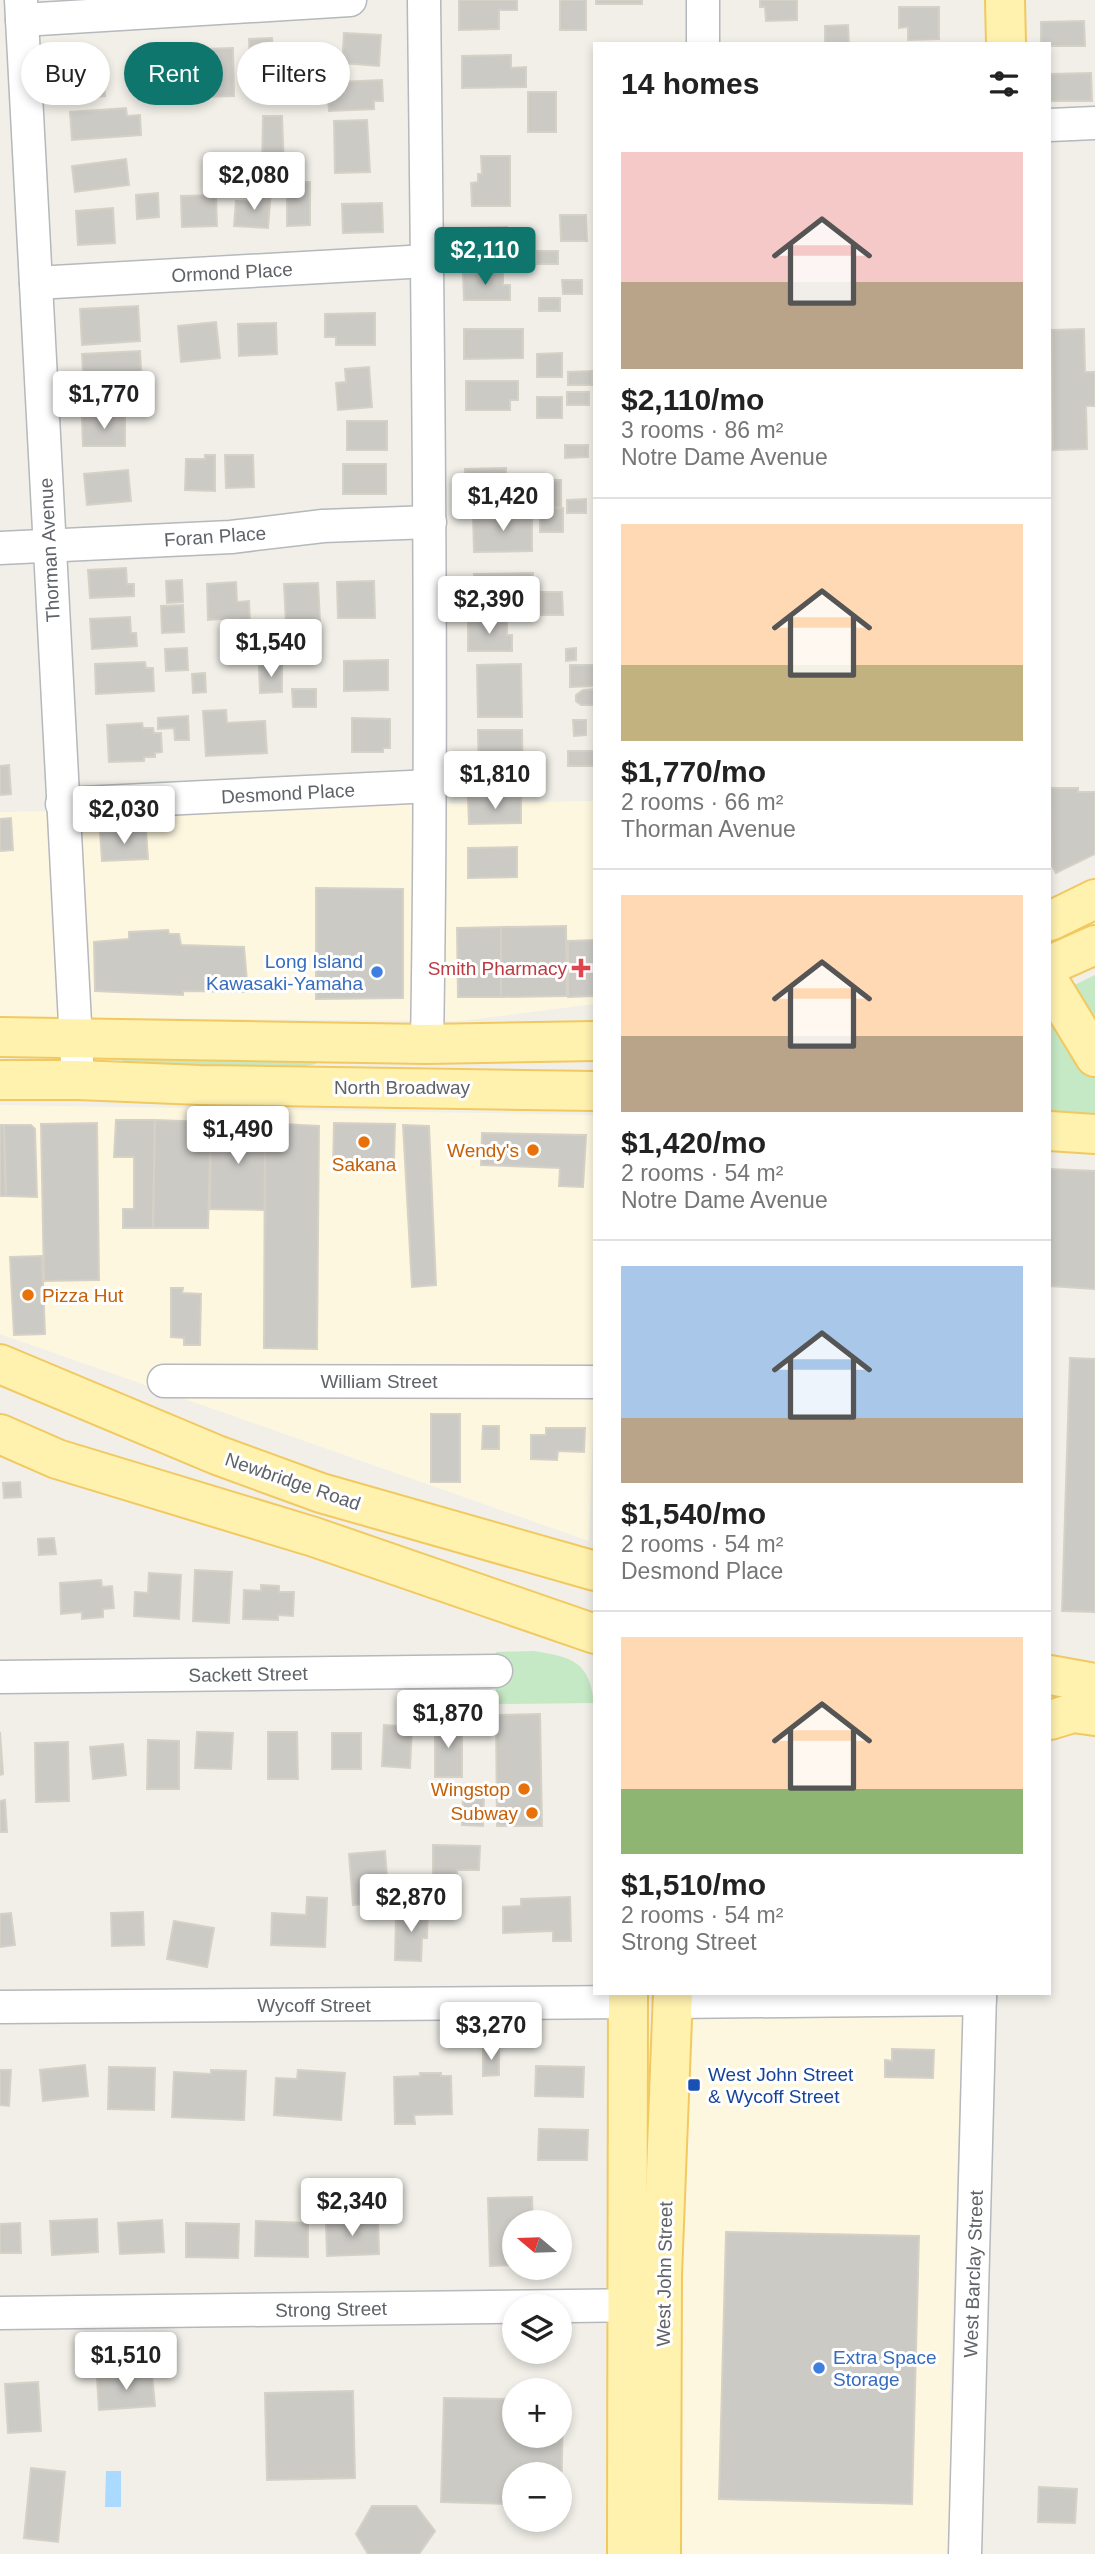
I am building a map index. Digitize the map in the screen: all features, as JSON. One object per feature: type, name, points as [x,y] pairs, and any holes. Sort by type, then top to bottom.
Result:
[{"type":"main road","points":[[1004,0],[1006,42]]},
{"type":"main road","points":[[1051,921],[1095,899]]},
{"type":"main road","points":[[1051,965],[1095,945]]},
{"type":"main road","points":[[1051,985],[1095,1057]]},
{"type":"main road","points":[[0,1037],[427,1044],[593,1041]]},
{"type":"main road","name":"North Broadway","points":[[0,1080],[593,1091]]},
{"type":"main road","points":[[1051,1131],[1095,1134]]},
{"type":"main road","name":"Newbridge Road","points":[[0,1364],[217,1455],[321,1493],[593,1570]]},
{"type":"main road","points":[[0,1434],[57,1459],[314,1537],[593,1633]]},
{"type":"main road","points":[[1051,1675],[1095,1683]]},
{"type":"main road","points":[[1051,1720],[1073,1713],[1095,1716]]},
{"type":"main road","points":[[1051,1733],[1095,1740]]},
{"type":"main road","name":"West John Street","points":[[627,2554],[645,2305],[673,1997]]},
{"type":"main road","name":"West John Street","points":[[628,1998],[661,2554]]},
{"type":"street","points":[[21,10],[350,0]]},
{"type":"street","points":[[424,0],[431,786],[427,1044]]},
{"type":"street","points":[[703,0],[703,42]]},
{"type":"street","name":"Thorman Avenue","points":[[21,10],[78,1080]]},
{"type":"street","points":[[1051,125],[1095,123]]},
{"type":"street","name":"Ormond Place","points":[[36,283],[427,261]]},
{"type":"street","name":"Foran Place","points":[[0,548],[231,537],[323,526],[430,522]]},
{"type":"street","name":"Desmond Place","points":[[62,804],[431,786]]},
{"type":"street","name":"William Street","points":[[164,1381],[593,1382]]},
{"type":"street","name":"Sackett Street","points":[[0,1677],[496,1671]]},
{"type":"street","points":[[673,1997],[980,1996]]},
{"type":"street","name":"West Barclay Street","points":[[965,2554],[980,1996]]},
{"type":"street","name":"Wycoff Street","points":[[0,2007],[628,1998]]},
{"type":"street","name":"Strong Street","points":[[0,2313],[645,2305]]},
{"type":"shaded area","points":[[593,801],[593,1004],[460,1021],[0,1017],[0,812]]},
{"type":"shaded area","points":[[0,1105],[593,1115],[593,1428],[589,1541],[0,1334]]},
{"type":"shaded area","points":[[686,1995],[963,1995],[950,2400],[984,2401],[980,2554],[679,2554]]},
{"type":"green space","points":[[1095,975],[1095,1126],[1051,1123],[1051,997]]},
{"type":"green space","points":[[125,1053],[317,1056],[316,1064],[281,1071],[125,1067],[122,1059]]},
{"type":"green space","points":[[533,1651],[568,1659],[583,1670],[588,1678],[593,1703],[496,1704],[496,1652]]},
{"type":"water","points":[[106,2471],[121,2471],[121,2507],[105,2507]]},
{"type":"building","points":[[459,0],[517,0],[517,10],[499,10],[499,29],[459,30]]},
{"type":"building","points":[[560,0],[586,0],[586,30],[560,30]]},
{"type":"building","points":[[596,0],[642,0],[642,4],[596,4]]},
{"type":"building","points":[[760,0],[797,0],[797,20],[766,21],[765,7],[760,7]]},
{"type":"building","points":[[899,7],[939,7],[939,39],[908,40],[908,27],[899,28]]},
{"type":"building","points":[[1084,21],[1085,46],[1051,46],[1051,42],[1041,42],[1041,22]]},
{"type":"building","points":[[848,25],[849,42],[825,42],[825,26]]},
{"type":"building","points":[[344,33],[381,35],[379,66],[350,64],[350,42],[343,42]]},
{"type":"building","points":[[272,38],[272,42],[249,42],[249,39]]},
{"type":"building","points":[[223,48],[233,48],[234,96],[223,96]]},
{"type":"building","points":[[511,55],[511,68],[526,67],[526,87],[462,88],[462,56]]},
{"type":"building","points":[[1091,73],[1092,101],[1051,101],[1051,74]]},
{"type":"building","points":[[382,80],[383,101],[374,101],[374,109],[329,111],[328,105],[350,105],[350,81]]},
{"type":"building","points":[[528,92],[556,92],[556,132],[528,132]]},
{"type":"building","points":[[126,108],[127,116],[140,115],[141,135],[72,140],[70,112]]},
{"type":"building","points":[[263,116],[282,116],[284,167],[262,168]]},
{"type":"building","points":[[367,120],[370,172],[335,173],[334,121]]},
{"type":"building","points":[[481,156],[510,156],[510,206],[472,206],[471,183],[478,182],[478,174],[482,174]]},
{"type":"building","points":[[126,159],[129,185],[75,192],[72,166]]},
{"type":"building","points":[[287,182],[310,182],[310,225],[287,226]]},
{"type":"building","points":[[259,190],[271,191],[268,228],[234,226],[236,201],[259,202]]},
{"type":"building","points":[[158,193],[159,217],[137,219],[136,195]]},
{"type":"building","points":[[216,195],[217,226],[182,227],[181,196]]},
{"type":"building","points":[[382,203],[383,232],[343,233],[342,204]]},
{"type":"building","points":[[113,208],[115,243],[78,245],[76,211]]},
{"type":"building","points":[[560,215],[586,215],[587,241],[561,241]]},
{"type":"building","points":[[507,227],[508,254],[462,255],[462,228]]},
{"type":"building","points":[[537,251],[558,251],[558,264],[537,264]]},
{"type":"building","points":[[463,273],[503,273],[503,285],[510,285],[510,300],[464,300]]},
{"type":"building","points":[[562,280],[582,280],[582,294],[563,294]]},
{"type":"building","points":[[539,298],[560,298],[560,311],[539,311]]},
{"type":"building","points":[[138,306],[140,341],[82,345],[80,309]]},
{"type":"building","points":[[375,313],[375,345],[336,345],[336,337],[325,337],[325,314]]},
{"type":"building","points":[[216,322],[220,358],[181,362],[178,326]]},
{"type":"building","points":[[276,323],[277,354],[239,356],[238,324]]},
{"type":"building","points":[[464,329],[523,329],[523,358],[464,359]]},
{"type":"building","points":[[1084,329],[1085,372],[1095,372],[1095,406],[1086,406],[1087,449],[1053,450],[1052,330]]},
{"type":"building","points":[[140,351],[142,387],[84,389],[82,354]]},
{"type":"building","points":[[562,353],[562,377],[537,377],[537,354]]},
{"type":"building","points":[[369,367],[372,407],[338,410],[336,383],[346,382],[345,369]]},
{"type":"building","points":[[592,371],[592,385],[568,385],[568,372]]},
{"type":"building","points":[[466,381],[518,381],[518,400],[510,400],[510,410],[466,410]]},
{"type":"building","points":[[567,392],[589,392],[589,405],[567,405]]},
{"type":"building","points":[[537,397],[562,397],[562,418],[537,418]]},
{"type":"building","points":[[125,415],[125,446],[83,446],[82,416]]},
{"type":"building","points":[[347,421],[387,421],[387,450],[347,450]]},
{"type":"building","points":[[565,445],[588,445],[588,457],[565,458]]},
{"type":"building","points":[[205,455],[215,455],[215,491],[185,490],[186,459],[205,459]]},
{"type":"building","points":[[225,455],[253,455],[254,487],[226,488]]},
{"type":"building","points":[[343,464],[386,464],[386,494],[343,494]]},
{"type":"building","points":[[506,468],[506,481],[512,481],[513,497],[465,497],[465,469]]},
{"type":"building","points":[[128,470],[131,501],[87,505],[84,474]]},
{"type":"building","points":[[541,480],[561,480],[561,507],[541,507]]},
{"type":"building","points":[[586,499],[586,513],[567,513],[567,500]]},
{"type":"building","points":[[563,508],[563,532],[540,532],[540,509]]},
{"type":"building","points":[[532,514],[532,551],[474,552],[473,515]]},
{"type":"building","points":[[126,568],[127,584],[134,584],[134,596],[90,598],[88,570]]},
{"type":"building","points":[[533,573],[533,612],[474,613],[474,574]]},
{"type":"building","points":[[182,580],[183,602],[167,603],[166,581]]},
{"type":"building","points":[[374,581],[375,618],[338,618],[337,582]]},
{"type":"building","points":[[236,582],[237,602],[249,601],[250,624],[238,624],[238,618],[208,620],[207,584]]},
{"type":"building","points":[[318,583],[320,621],[286,623],[284,584]]},
{"type":"building","points":[[541,592],[562,592],[563,615],[541,615]]},
{"type":"building","points":[[183,605],[184,632],[162,633],[161,606]]},
{"type":"building","points":[[130,617],[131,633],[136,633],[137,646],[92,649],[90,619]]},
{"type":"building","points":[[507,620],[507,635],[512,635],[512,651],[468,651],[468,621]]},
{"type":"building","points":[[187,648],[188,670],[166,671],[165,649]]},
{"type":"building","points":[[576,648],[576,660],[566,661],[566,649]]},
{"type":"building","points":[[388,660],[388,690],[344,691],[344,661]]},
{"type":"building","points":[[145,662],[146,668],[153,668],[154,691],[96,694],[95,664]]},
{"type":"building","points":[[521,664],[522,717],[478,717],[477,665]]},
{"type":"building","points":[[259,665],[282,665],[282,692],[260,693]]},
{"type":"building","points":[[570,665],[593,665],[593,686],[570,687]]},
{"type":"building","points":[[205,673],[206,692],[193,693],[192,674]]},
{"type":"building","points":[[292,689],[316,689],[316,707],[293,707]]},
{"type":"building","points":[[593,689],[593,705],[581,705],[576,701],[576,695],[583,690]]},
{"type":"building","points":[[226,710],[227,723],[265,721],[267,753],[206,756],[203,711]]},
{"type":"building","points":[[188,716],[189,740],[175,740],[174,728],[158,729],[158,718]]},
{"type":"building","points":[[352,718],[390,719],[390,748],[383,748],[383,752],[352,752]]},
{"type":"building","points":[[573,720],[586,720],[586,735],[574,736]]},
{"type":"building","points":[[142,723],[143,728],[153,728],[154,733],[161,733],[162,752],[155,753],[155,757],[144,757],[144,761],[109,762],[107,725]]},
{"type":"building","points":[[478,730],[522,730],[523,781],[479,782]]},
{"type":"building","points":[[568,751],[593,751],[593,766],[568,766]]},
{"type":"building","points":[[9,765],[11,794],[0,795],[0,766]]},
{"type":"building","points":[[1051,788],[1078,788],[1078,792],[1095,792],[1095,854],[1056,873],[1052,866]]},
{"type":"building","points":[[468,798],[521,798],[521,823],[469,824]]},
{"type":"building","points":[[11,818],[13,850],[0,851],[0,819]]},
{"type":"building","points":[[146,830],[148,859],[102,861],[100,832]]},
{"type":"building","points":[[517,847],[517,877],[468,878],[468,848]]},
{"type":"building","points":[[316,888],[403,889],[403,998],[316,999]]},
{"type":"building","points":[[566,926],[567,996],[501,997],[501,927]]},
{"type":"building","points":[[501,927],[501,997],[458,997],[457,928]]},
{"type":"building","points":[[168,930],[169,934],[179,934],[181,945],[244,947],[248,992],[183,991],[183,995],[95,991],[94,942],[129,939],[129,932]]},
{"type":"building","name":"Smith Pharmacy","points":[[593,940],[593,996],[568,997],[568,941]]},
{"type":"building","points":[[116,1120],[155,1120],[153,1228],[123,1228],[123,1209],[134,1209],[134,1157],[114,1157]]},
{"type":"building","points":[[155,1120],[211,1122],[208,1228],[153,1228]]},
{"type":"building","points":[[211,1122],[265,1123],[265,1210],[210,1209]]},
{"type":"building","points":[[97,1123],[99,1280],[44,1281],[41,1124]]},
{"type":"building","points":[[265,1123],[319,1126],[317,1349],[264,1348]]},
{"type":"building","name":"Sakana","points":[[334,1123],[395,1124],[394,1161],[378,1161],[377,1170],[333,1168]]},
{"type":"building","points":[[0,1125],[4,1125],[6,1196],[0,1196]]},
{"type":"building","points":[[4,1125],[31,1125],[35,1129],[37,1197],[6,1196]]},
{"type":"building","points":[[403,1125],[429,1126],[436,1285],[412,1287]]},
{"type":"building","name":"Wendy's","points":[[482,1133],[586,1135],[583,1187],[559,1186],[560,1168],[481,1165]]},
{"type":"building","points":[[1051,1169],[1095,1171],[1095,1289],[1051,1286]]},
{"type":"building","name":"Pizza Hut","points":[[42,1256],[45,1334],[14,1335],[10,1257]]},
{"type":"building","points":[[171,1288],[183,1288],[182,1293],[201,1294],[200,1345],[184,1345],[184,1338],[171,1337]]},
{"type":"building","points":[[1070,1358],[1095,1359],[1095,1612],[1062,1611]]},
{"type":"building","points":[[431,1414],[460,1414],[460,1482],[431,1482]]},
{"type":"building","points":[[483,1426],[499,1426],[499,1449],[482,1449]]},
{"type":"building","points":[[546,1428],[585,1428],[584,1452],[558,1451],[557,1460],[531,1459],[531,1435],[546,1435]]},
{"type":"building","points":[[20,1482],[21,1497],[4,1498],[3,1483]]},
{"type":"building","points":[[54,1538],[56,1554],[39,1555],[38,1539]]},
{"type":"building","points":[[195,1570],[232,1572],[229,1623],[193,1621]]},
{"type":"building","points":[[149,1573],[181,1575],[179,1619],[134,1616],[135,1592],[148,1593]]},
{"type":"building","points":[[101,1580],[102,1587],[112,1586],[114,1608],[103,1609],[103,1617],[82,1619],[82,1612],[61,1614],[60,1583]]},
{"type":"building","points":[[261,1585],[279,1586],[279,1592],[294,1592],[293,1616],[278,1615],[278,1620],[243,1619],[244,1590],[261,1591]]},
{"type":"building","points":[[540,1714],[542,1826],[497,1826],[496,1715]]},
{"type":"building","points":[[435,1724],[462,1724],[462,1777],[435,1777]]},
{"type":"building","points":[[384,1725],[412,1727],[410,1768],[382,1766]]},
{"type":"building","points":[[0,1732],[3,1774],[0,1775]]},
{"type":"building","points":[[197,1732],[233,1733],[231,1769],[195,1768]]},
{"type":"building","points":[[268,1732],[297,1732],[298,1779],[268,1779]]},
{"type":"building","points":[[332,1733],[361,1733],[361,1769],[332,1769]]},
{"type":"building","points":[[148,1740],[179,1741],[179,1789],[147,1789]]},
{"type":"building","points":[[68,1742],[69,1801],[36,1802],[35,1743]]},
{"type":"building","points":[[123,1744],[126,1775],[93,1779],[90,1747]]},
{"type":"building","points":[[463,1795],[484,1796],[483,1826],[462,1825]]},
{"type":"building","points":[[5,1800],[7,1832],[0,1832],[0,1801]]},
{"type":"building","points":[[433,1845],[480,1846],[479,1870],[457,1870],[457,1877],[433,1877]]},
{"type":"building","points":[[385,1851],[389,1902],[353,1905],[349,1854]]},
{"type":"building","points":[[307,1897],[327,1898],[325,1947],[271,1945],[272,1913],[306,1915]]},
{"type":"building","points":[[570,1897],[571,1941],[553,1941],[553,1931],[503,1933],[503,1907],[521,1906],[521,1899]]},
{"type":"building","points":[[406,1906],[428,1907],[427,1938],[422,1938],[421,1961],[395,1960],[396,1916],[405,1916]]},
{"type":"building","points":[[143,1912],[144,1945],[112,1946],[111,1913]]},
{"type":"building","points":[[11,1913],[15,1945],[0,1947],[0,1914]]},
{"type":"building","points":[[174,1921],[214,1928],[207,1967],[167,1959]]},
{"type":"building","points":[[483,2048],[499,2048],[499,2075],[483,2076]]},
{"type":"building","points":[[892,2049],[934,2050],[933,2078],[885,2077],[885,2060],[892,2061]]},
{"type":"building","points":[[85,2065],[88,2096],[43,2101],[40,2070]]},
{"type":"building","points":[[536,2066],[584,2067],[583,2097],[535,2096]]},
{"type":"building","points":[[109,2067],[155,2068],[154,2110],[108,2109]]},
{"type":"building","points":[[0,2070],[11,2070],[9,2106],[0,2105]]},
{"type":"building","points":[[211,2070],[246,2071],[244,2120],[172,2117],[174,2072],[211,2074]]},
{"type":"building","points":[[298,2070],[345,2073],[341,2120],[274,2115],[276,2078],[297,2079]]},
{"type":"building","points":[[420,2073],[451,2076],[452,2114],[414,2115],[415,2124],[395,2124],[394,2077],[420,2076]]},
{"type":"building","points":[[539,2129],[588,2130],[587,2160],[538,2160]]},
{"type":"building","points":[[532,2197],[533,2210],[502,2210],[502,2266],[490,2266],[488,2198]]},
{"type":"building","points":[[97,2219],[98,2252],[52,2255],[50,2221]]},
{"type":"building","points":[[162,2220],[164,2252],[120,2254],[118,2223]]},
{"type":"building","points":[[378,2220],[379,2254],[327,2256],[326,2222]]},
{"type":"building","points":[[256,2221],[308,2223],[308,2257],[255,2256]]},
{"type":"building","points":[[20,2223],[21,2253],[0,2253],[0,2224]]},
{"type":"building","points":[[186,2223],[239,2224],[238,2258],[186,2257]]},
{"type":"building","name":"Extra Space Storage","points":[[726,2232],[919,2236],[912,2504],[719,2499]]},
{"type":"building","points":[[152,2374],[155,2406],[99,2410],[97,2378]]},
{"type":"building","points":[[38,2382],[41,2431],[8,2433],[5,2384]]},
{"type":"building","points":[[353,2391],[355,2478],[267,2480],[265,2393]]},
{"type":"building","points":[[444,2398],[502,2399],[502,2448],[562,2448],[562,2462],[502,2462],[502,2504],[441,2502]]},
{"type":"building","points":[[31,2468],[65,2472],[58,2542],[24,2538]]},
{"type":"building","points":[[1039,2487],[1077,2489],[1075,2523],[1038,2522]]},
{"type":"building","points":[[372,2506],[416,2506],[435,2531],[419,2554],[368,2554],[356,2534]]},
{"type":"place","name":"Smith Pharmacy","points":[[581,968]]},
{"type":"place","name":"Long Island Kawasaki-Yamaha","points":[[377,972]]},
{"type":"place","name":"Sakana","points":[[364,1142]]},
{"type":"place","name":"Wendy's","points":[[533,1150]]},
{"type":"place","name":"Pizza Hut","points":[[28,1295]]},
{"type":"place","name":"Wingstop","points":[[524,1789]]},
{"type":"place","name":"Subway","points":[[532,1813]]},
{"type":"place","name":"West John Street & Wycoff Street","points":[[694,2085]]},
{"type":"place","name":"Extra Space Storage","points":[[819,2368]]}]
